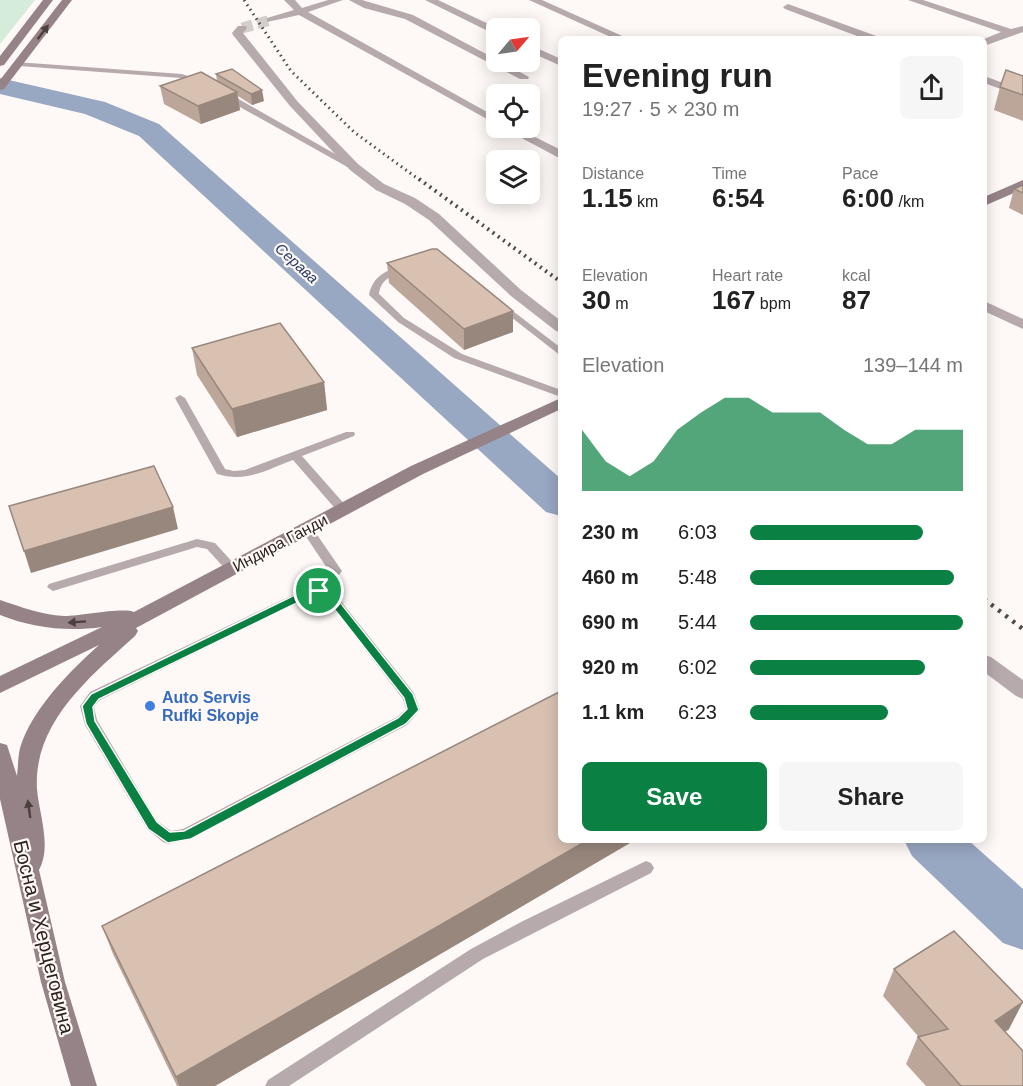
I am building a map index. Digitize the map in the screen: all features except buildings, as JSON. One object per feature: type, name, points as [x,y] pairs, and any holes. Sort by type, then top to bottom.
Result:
[{"type":"street","points":[[0,63],[48,0]]},
{"type":"street","points":[[0,87],[67,0]]},
{"type":"street","points":[[289,0],[300,12],[486,115]]},
{"type":"street","points":[[271,20],[338,0]]},
{"type":"street","points":[[354,0],[372,8],[392,10],[401,14],[524,77]]},
{"type":"street","points":[[430,0],[486,27]]},
{"type":"street","points":[[534,0],[617,36]]},
{"type":"street","points":[[913,0],[1010,32]]},
{"type":"street","points":[[788,7],[867,36]]},
{"type":"street","points":[[242,28],[237,33],[294,104],[354,167],[380,188],[410,201],[434,217],[516,293],[558,326]]},
{"type":"street","points":[[987,42],[1023,29]]},
{"type":"street","points":[[540,53],[558,62]]},
{"type":"street","points":[[987,81],[1023,94]]},
{"type":"street","points":[[528,138],[558,153]]},
{"type":"street","points":[[987,199],[1023,184]]},
{"type":"street","points":[[987,307],[1023,325]]},
{"type":"street","name":"Индира Ганди","points":[[0,685],[155,610],[464,448],[558,404]]},
{"type":"street","points":[[0,607],[20,617],[62,623],[108,620],[155,610]]},
{"type":"street","points":[[30,888],[33,835],[26,787],[31,748],[47,716],[75,678],[101,653],[155,610]]},
{"type":"street","points":[[987,664],[1023,691]]},
{"type":"street","name":"Босна и Херцеговина","points":[[0,751],[53,982],[84,1086]]},
{"type":"lane","points":[[19,64],[182,76],[210,87]]},
{"type":"lane","points":[[219,92],[354,167]]},
{"type":"lane","points":[[415,265],[382,276],[375,282],[374,295],[401,320],[458,356],[558,393]]},
{"type":"lane","points":[[496,301],[558,351]]},
{"type":"lane","points":[[180,398],[221,471],[234,476],[350,434]]},
{"type":"lane","points":[[295,455],[343,510]]},
{"type":"lane","points":[[307,529],[336,571],[319,591],[307,593],[95,696],[87,706],[90,721],[152,825],[168,838],[186,835],[402,721],[413,710],[409,697],[332,598],[319,591]]},
{"type":"lane","points":[[53,587],[197,543],[212,546],[232,569]]},
{"type":"lane","points":[[274,1086],[477,954],[646,868]]},
{"type":"green space","points":[[0,0],[35,0],[0,44]]},
{"type":"waterway","name":"Серава","points":[[0,86],[95,108],[149,130],[558,499]]},
{"type":"waterway","name":"Серава","points":[[934,843],[1023,925]]},
{"type":"tunnel","points":[[242,28],[271,20]]},
{"type":"railway","points":[[244,0],[291,71],[354,132],[421,181]]},
{"type":"railway","points":[[419,179],[558,280]]},
{"type":"railway","points":[[987,601],[1023,629]]},
{"type":"place","name":"Auto Servis Rufki Skopje","points":[[150,706]]},
{"type":"route","points":[[319,591],[332,598],[409,697],[413,710],[402,721],[186,835],[168,838],[152,825],[90,721],[87,706],[95,696],[307,593],[319,591]]}]
